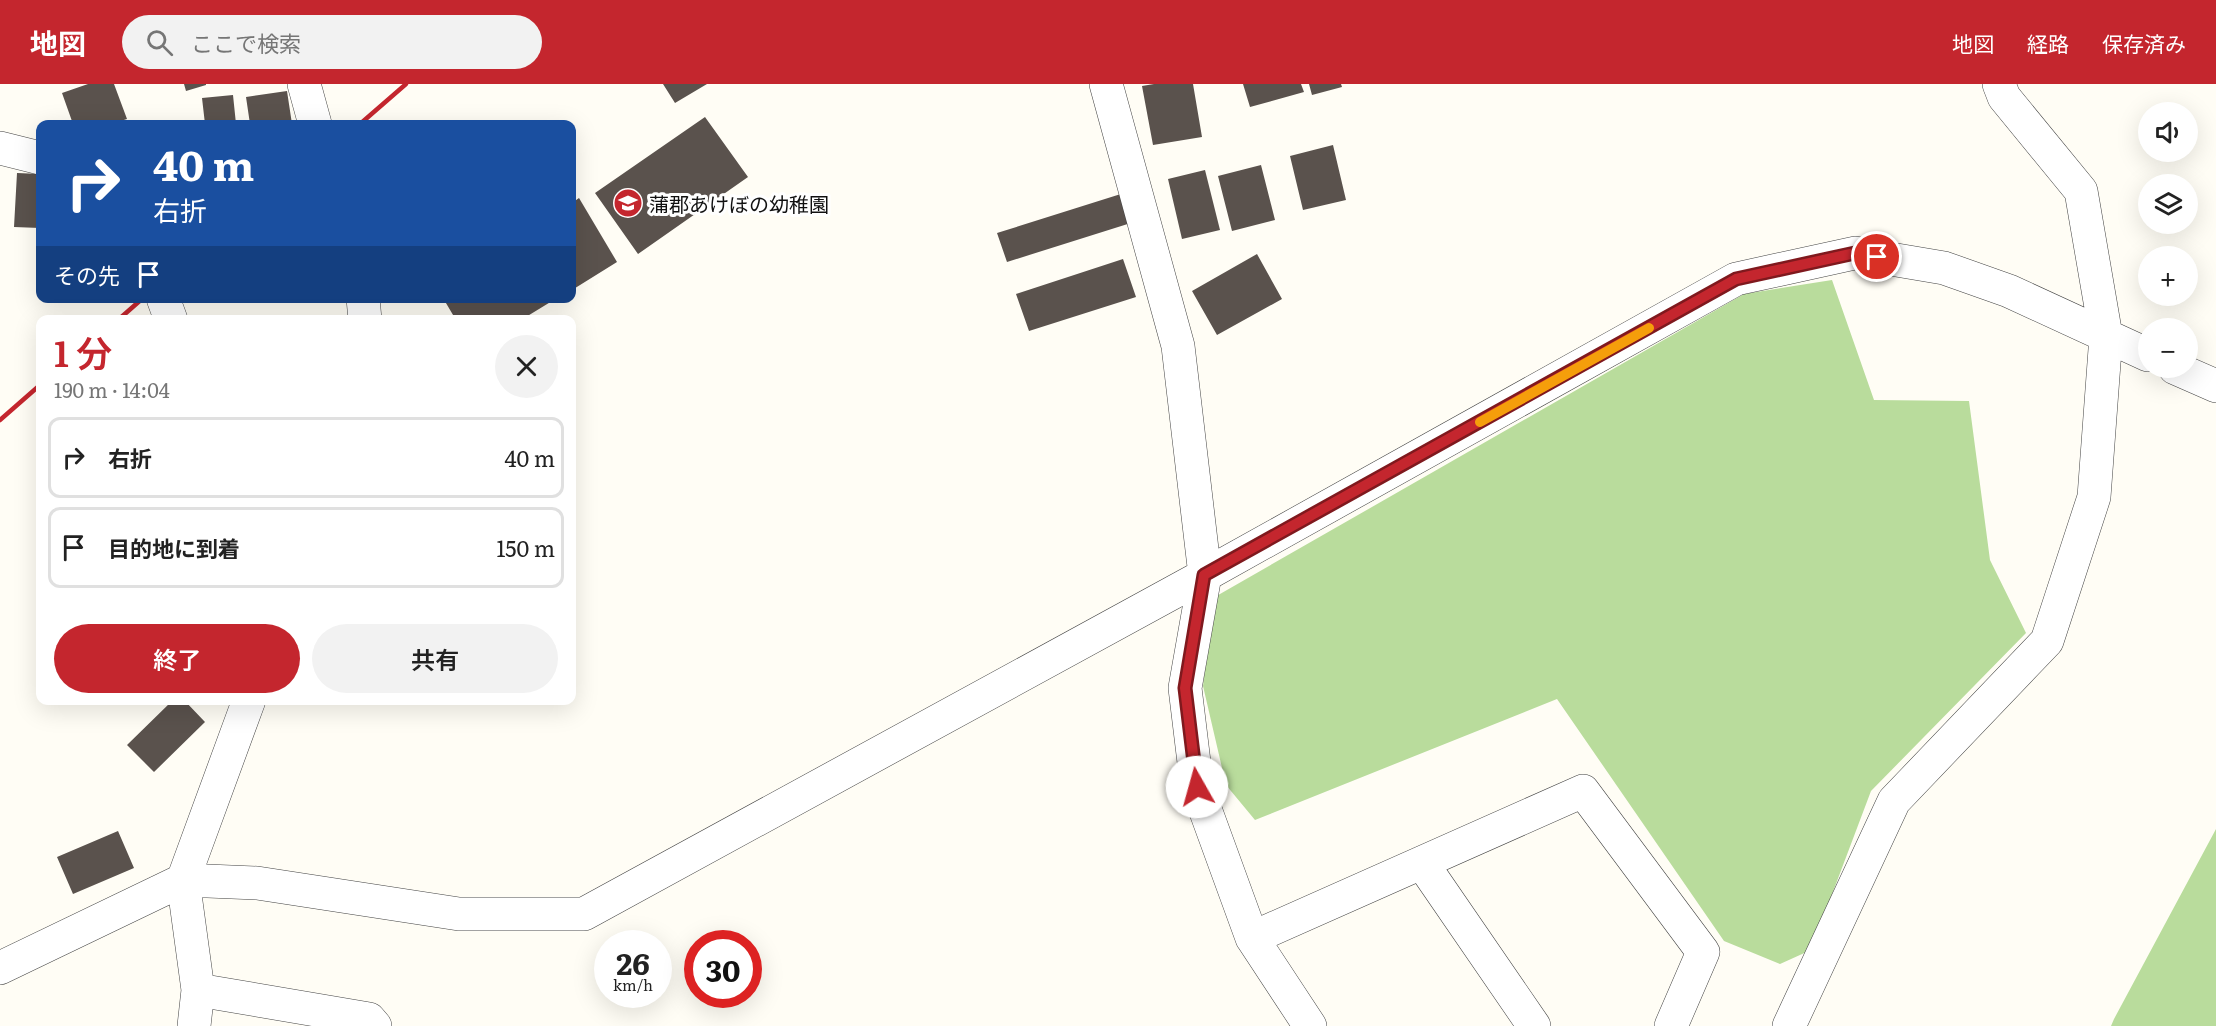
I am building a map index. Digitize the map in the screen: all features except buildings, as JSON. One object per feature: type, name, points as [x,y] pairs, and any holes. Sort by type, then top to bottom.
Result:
[{"type":"street","points":[[304,84],[314,120]]},
{"type":"street","points":[[1106,84],[1178,346],[1204,575],[1185,688],[1197,787],[1252,938],[1310,1026]]},
{"type":"street","points":[[1788,1026],[1894,801],[2047,641],[2094,497],[2106,336],[2081,191],[2004,97],[1999,84]]},
{"type":"street","points":[[0,148],[36,157]]},
{"type":"street","points":[[0,968],[183,880],[257,883],[459,914],[584,914],[1204,575],[1736,279],[1855,253],[1944,268],[2009,291],[2138,350]]},
{"type":"street","points":[[2198,378],[2216,386]]},
{"type":"street","points":[[194,1026],[198,990],[183,880],[247,705]]},
{"type":"street","points":[[1252,938],[1583,791],[1703,952],[1671,1026]]},
{"type":"street","points":[[1422,863],[1534,1026]]},
{"type":"street","points":[[198,990],[369,1019],[375,1026]]},
{"type":"green space","points":[[1832,280],[1874,400],[1969,401],[1990,560],[2026,633],[1871,791],[1811,950],[1780,964],[1724,941],[1557,699],[1255,820],[1226,785],[1203,686],[1213,598],[1744,294]]},
{"type":"green space","points":[[2216,829],[2216,1026],[2111,1026],[2114,1019]]},
{"type":"railway","points":[[365,120],[406,84]]},
{"type":"railway","points":[[124,315],[137,303]]},
{"type":"railway","points":[[0,420],[36,388]]},
{"type":"slow traffic","points":[[1480,422],[1649,328]]},
{"type":"place","name":"蒲郡あけぼの幼稚園","points":[[628,203]]},
{"type":"route","points":[[1197,787],[1185,688],[1204,575],[1736,279],[1855,253],[1877,257]]}]
